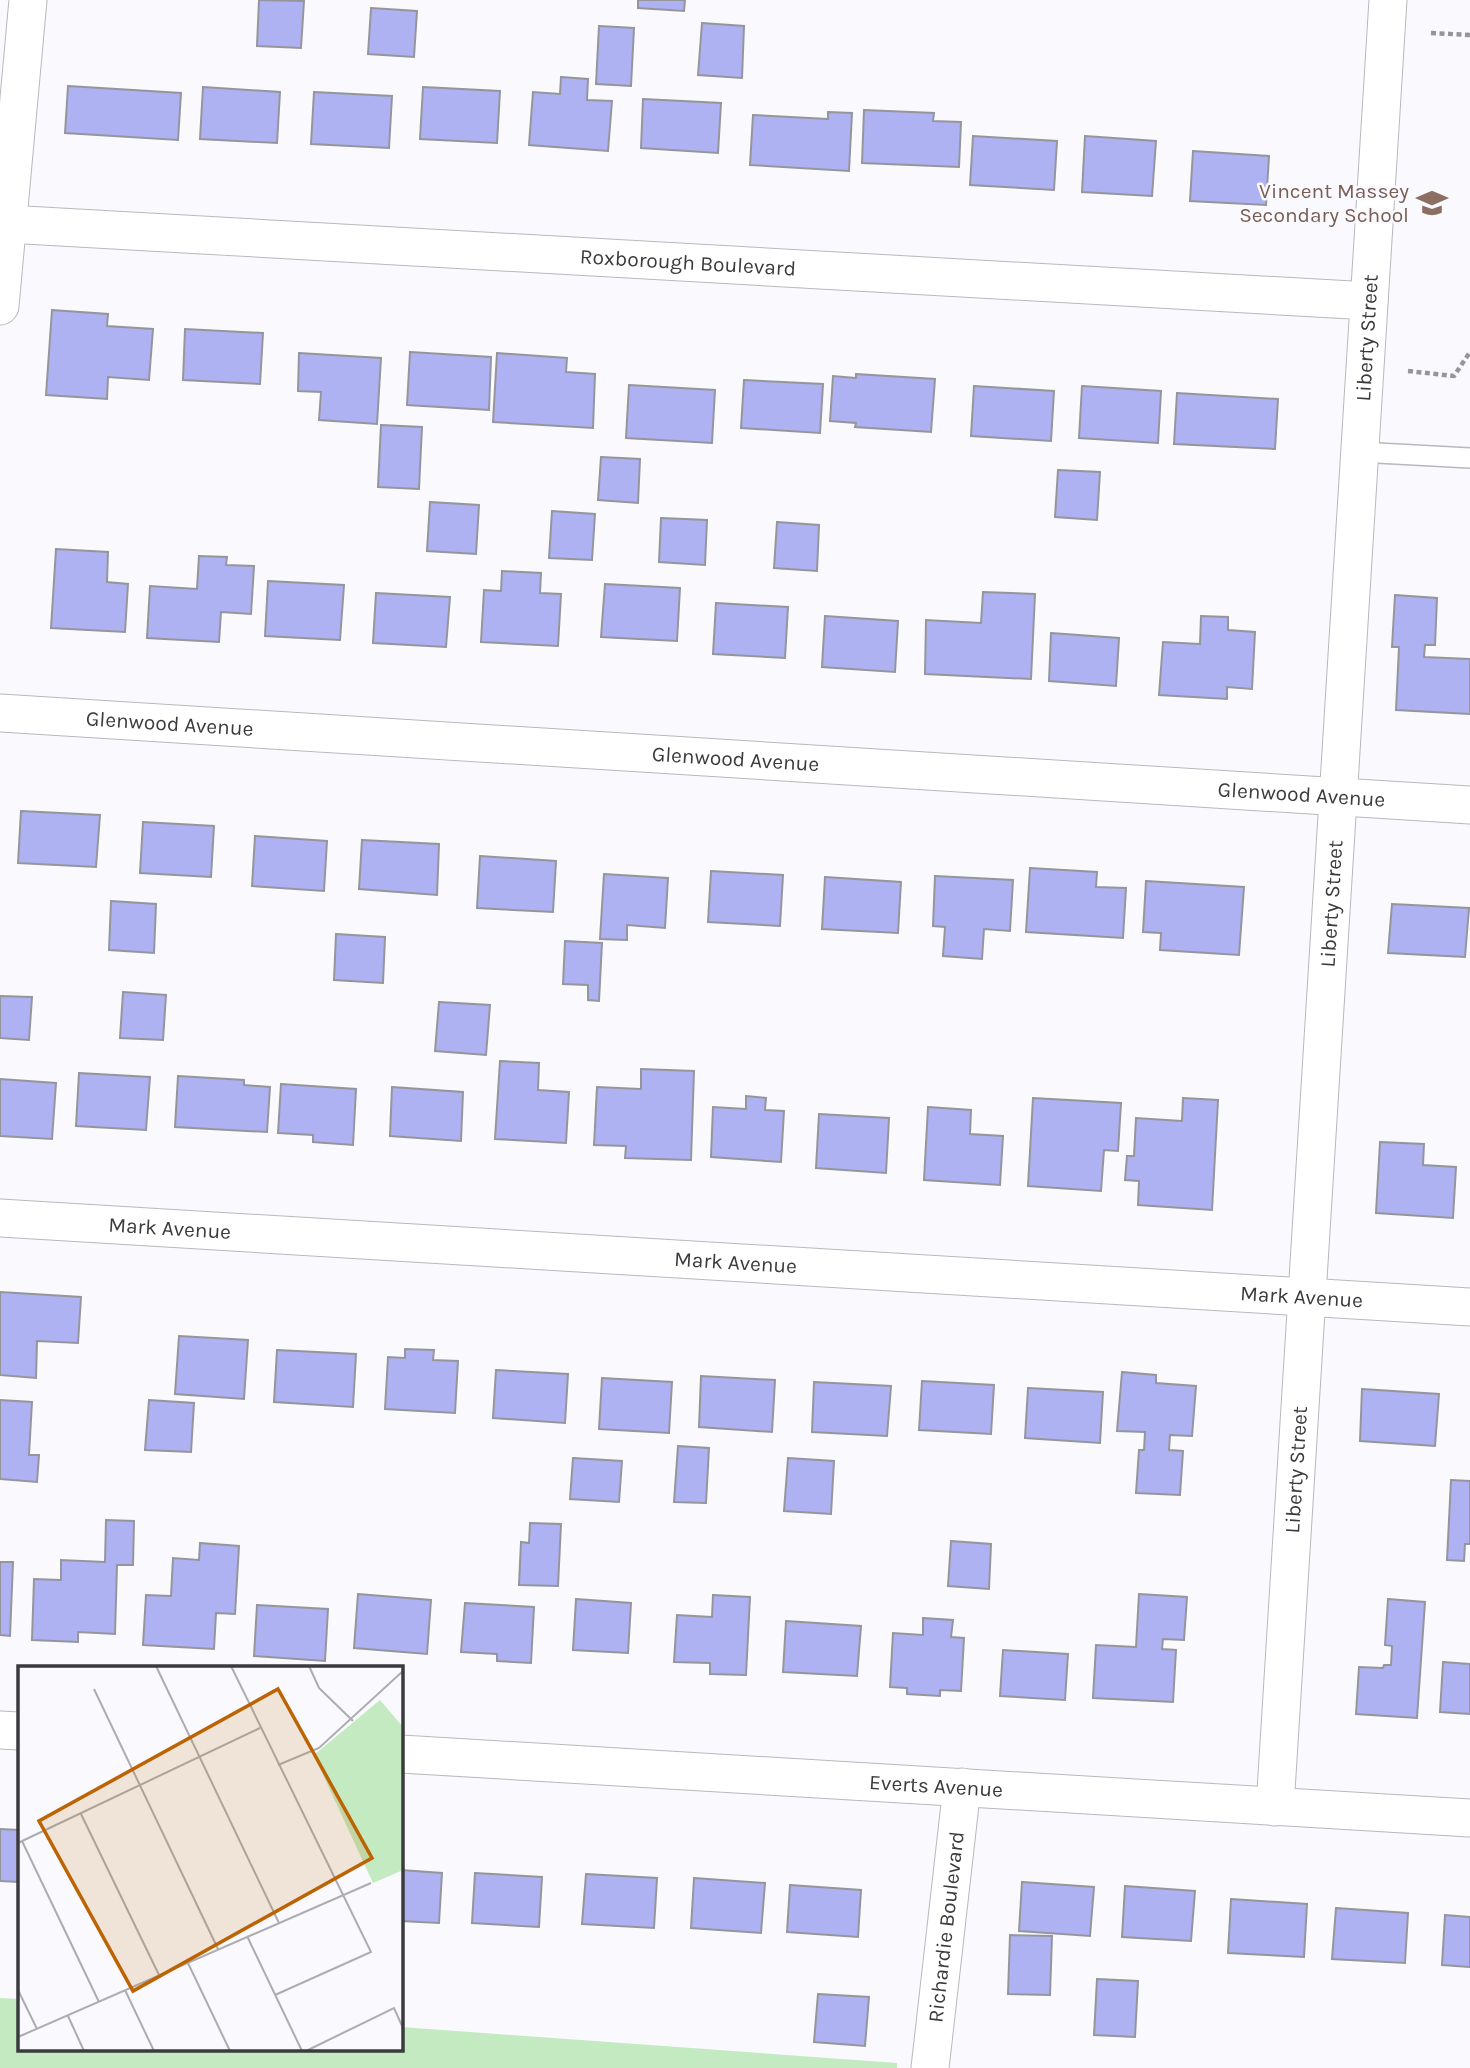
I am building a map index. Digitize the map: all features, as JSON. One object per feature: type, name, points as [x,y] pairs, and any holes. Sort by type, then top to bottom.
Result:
[{"type":"street","points":[[0,306],[27,0]]},
{"type":"street","name":"Liberty Street","points":[[1275,1807],[1388,0]]},
{"type":"street","name":"Roxborough Boulevard","points":[[7,224],[1369,301]]},
{"type":"street","name":"Glenwood Avenue","points":[[0,713],[1470,804]]},
{"type":"street","name":"Mark Avenue","points":[[0,1218],[1470,1307]]},
{"type":"street","points":[[0,1730],[18,1731]]},
{"type":"street","name":"Everts Avenue","points":[[402,1754],[1470,1818]]},
{"type":"street","name":"Richardie Boulevard","points":[[930,2068],[962,1787]]},
{"type":"lane","points":[[1359,452],[1470,458]]},
{"type":"path","points":[[1431,33],[1470,35]]},
{"type":"path","points":[[1408,371],[1454,376],[1470,352]]},
{"type":"green space","points":[[0,1998],[18,1999],[18,2050],[402,2050],[402,2027],[897,2063],[897,2068],[0,2068]]},
{"type":"building","points":[[259,0],[304,1],[301,48],[257,46]]},
{"type":"building","points":[[638,0],[685,0],[684,11],[638,8]]},
{"type":"building","points":[[371,8],[417,11],[414,57],[368,54]]},
{"type":"building","points":[[702,23],[744,26],[742,78],[698,75]]},
{"type":"building","points":[[599,26],[634,28],[631,86],[596,84]]},
{"type":"building","points":[[561,77],[588,79],[587,100],[612,101],[608,151],[529,145],[533,92],[560,94]]},
{"type":"building","points":[[68,86],[181,93],[178,140],[65,133]]},
{"type":"building","points":[[203,87],[280,92],[277,143],[200,139]]},
{"type":"building","points":[[423,87],[500,91],[497,143],[420,139]]},
{"type":"building","points":[[314,92],[392,96],[389,148],[311,144]]},
{"type":"building","points":[[643,99],[721,103],[718,153],[641,148]]},
{"type":"building","points":[[864,110],[934,113],[933,121],[961,122],[959,167],[862,163]]},
{"type":"building","points":[[828,112],[852,113],[849,171],[750,165],[753,115],[828,119]]},
{"type":"building","points":[[973,136],[1057,141],[1054,190],[970,185]]},
{"type":"building","points":[[1085,136],[1156,141],[1152,196],[1082,192]]},
{"type":"building","points":[[1193,151],[1269,156],[1266,205],[1190,201]]},
{"type":"building","points":[[52,310],[108,314],[107,326],[153,329],[149,380],[108,377],[107,399],[46,395]]},
{"type":"building","points":[[185,329],[263,333],[260,384],[183,380]]},
{"type":"building","points":[[410,352],[491,357],[489,410],[407,405]]},
{"type":"building","points":[[299,353],[381,358],[377,424],[319,420],[321,392],[298,391]]},
{"type":"building","points":[[497,353],[567,358],[566,372],[595,374],[593,428],[493,422]]},
{"type":"building","points":[[856,374],[935,379],[931,432],[855,427],[856,423],[830,421],[833,376],[856,378]]},
{"type":"building","points":[[744,380],[823,384],[820,433],[741,428]]},
{"type":"building","points":[[629,385],[715,390],[712,443],[626,438]]},
{"type":"building","points":[[974,386],[1054,391],[1051,441],[971,436]]},
{"type":"building","points":[[1082,386],[1161,391],[1158,443],[1079,438]]},
{"type":"building","points":[[1177,393],[1278,399],[1275,449],[1174,444]]},
{"type":"building","points":[[381,425],[422,427],[419,489],[378,487]]},
{"type":"building","points":[[601,457],[640,459],[638,503],[598,500]]},
{"type":"building","points":[[1058,470],[1100,472],[1097,520],[1055,517]]},
{"type":"building","points":[[430,502],[479,505],[476,554],[427,551]]},
{"type":"building","points":[[552,511],[595,514],[592,560],[549,558]]},
{"type":"building","points":[[661,518],[707,520],[705,565],[659,562]]},
{"type":"building","points":[[777,522],[819,525],[817,571],[774,568]]},
{"type":"building","points":[[56,549],[108,552],[107,582],[128,584],[125,632],[51,628]]},
{"type":"building","points":[[199,556],[227,557],[226,565],[254,566],[251,614],[221,612],[219,642],[147,638],[150,586],[197,589]]},
{"type":"building","points":[[502,571],[541,573],[540,593],[561,594],[558,646],[481,642],[484,590],[501,591]]},
{"type":"building","points":[[268,581],[344,585],[340,640],[265,636]]},
{"type":"building","points":[[605,584],[680,588],[677,641],[601,637]]},
{"type":"building","points":[[983,592],[1035,594],[1031,679],[925,674],[926,620],[981,623]]},
{"type":"building","points":[[376,593],[450,597],[446,647],[373,643]]},
{"type":"building","points":[[1395,595],[1437,598],[1435,645],[1425,645],[1424,657],[1470,659],[1470,714],[1396,710],[1399,647],[1392,647]]},
{"type":"building","points":[[716,603],[788,607],[785,658],[713,654]]},
{"type":"building","points":[[825,616],[898,621],[895,672],[822,667]]},
{"type":"building","points":[[1201,616],[1228,617],[1228,630],[1255,632],[1252,689],[1227,687],[1227,699],[1159,695],[1163,642],[1200,644]]},
{"type":"building","points":[[1051,633],[1119,638],[1116,686],[1049,681]]},
{"type":"building","points":[[21,811],[100,815],[96,867],[18,863]]},
{"type":"building","points":[[143,822],[214,826],[211,877],[140,873]]},
{"type":"building","points":[[255,836],[327,841],[324,891],[252,886]]},
{"type":"building","points":[[362,840],[439,844],[437,895],[359,889]]},
{"type":"building","points":[[480,856],[556,861],[553,912],[477,908]]},
{"type":"building","points":[[1030,868],[1097,872],[1096,887],[1126,888],[1123,938],[1026,932]]},
{"type":"building","points":[[711,871],[783,875],[780,926],[708,922]]},
{"type":"building","points":[[604,874],[668,878],[665,928],[627,925],[627,940],[600,939]]},
{"type":"building","points":[[935,876],[1013,880],[1010,931],[984,929],[982,959],[943,956],[945,927],[933,926]]},
{"type":"building","points":[[825,877],[901,882],[898,933],[822,929]]},
{"type":"building","points":[[1146,881],[1244,887],[1239,955],[1160,950],[1161,933],[1143,932]]},
{"type":"building","points":[[111,901],[156,904],[154,953],[109,950]]},
{"type":"building","points":[[1392,904],[1469,908],[1465,957],[1388,953]]},
{"type":"building","points":[[336,934],[385,937],[383,983],[334,980]]},
{"type":"building","points":[[565,941],[602,943],[599,1001],[588,1000],[588,985],[563,984]]},
{"type":"building","points":[[123,992],[166,995],[163,1040],[120,1038]]},
{"type":"building","points":[[0,996],[32,997],[29,1040],[0,1038]]},
{"type":"building","points":[[439,1002],[490,1005],[486,1055],[435,1051]]},
{"type":"building","points":[[500,1061],[539,1063],[538,1090],[569,1092],[566,1143],[495,1139]]},
{"type":"building","points":[[641,1069],[694,1071],[691,1160],[625,1158],[626,1146],[594,1145],[597,1087],[641,1089]]},
{"type":"building","points":[[79,1073],[150,1077],[146,1130],[76,1126]]},
{"type":"building","points":[[178,1076],[244,1080],[244,1085],[270,1087],[267,1132],[175,1127]]},
{"type":"building","points":[[0,1079],[56,1083],[52,1139],[0,1136]]},
{"type":"building","points":[[281,1084],[356,1089],[353,1145],[313,1142],[313,1135],[278,1133]]},
{"type":"building","points":[[392,1087],[463,1092],[461,1141],[390,1136]]},
{"type":"building","points":[[746,1096],[766,1098],[765,1110],[784,1111],[781,1162],[711,1157],[713,1107],[746,1109]]},
{"type":"building","points":[[1033,1098],[1121,1103],[1118,1151],[1104,1150],[1101,1191],[1028,1186]]},
{"type":"building","points":[[1183,1098],[1218,1100],[1212,1210],[1138,1205],[1139,1181],[1125,1180],[1127,1156],[1134,1156],[1136,1118],[1182,1121]]},
{"type":"building","points":[[928,1107],[971,1110],[970,1134],[1003,1136],[1000,1185],[924,1180]]},
{"type":"building","points":[[819,1114],[889,1118],[886,1173],[816,1168]]},
{"type":"building","points":[[1380,1142],[1424,1144],[1423,1165],[1456,1167],[1453,1218],[1376,1213]]},
{"type":"building","points":[[0,1292],[81,1297],[78,1343],[37,1341],[36,1378],[0,1375]]},
{"type":"building","points":[[179,1336],[248,1340],[244,1399],[175,1394]]},
{"type":"building","points":[[405,1349],[434,1350],[433,1360],[458,1361],[455,1413],[385,1409],[388,1357],[405,1358]]},
{"type":"building","points":[[277,1350],[356,1354],[353,1407],[274,1402]]},
{"type":"building","points":[[496,1370],[568,1374],[565,1423],[493,1418]]},
{"type":"building","points":[[1122,1372],[1156,1375],[1156,1383],[1196,1386],[1192,1436],[1170,1435],[1169,1450],[1183,1451],[1180,1495],[1136,1493],[1139,1450],[1144,1450],[1145,1432],[1117,1431]]},
{"type":"building","points":[[701,1376],[775,1380],[772,1432],[699,1427]]},
{"type":"building","points":[[602,1378],[672,1382],[669,1433],[599,1429]]},
{"type":"building","points":[[922,1381],[994,1385],[991,1434],[919,1430]]},
{"type":"building","points":[[814,1382],[891,1386],[887,1436],[812,1432]]},
{"type":"building","points":[[1028,1388],[1103,1392],[1100,1443],[1025,1438]]},
{"type":"building","points":[[1362,1389],[1439,1394],[1435,1446],[1360,1441]]},
{"type":"building","points":[[0,1400],[32,1402],[29,1455],[39,1455],[37,1482],[0,1479]]},
{"type":"building","points":[[149,1400],[194,1403],[191,1452],[145,1450]]},
{"type":"building","points":[[678,1446],[709,1448],[706,1503],[674,1502]]},
{"type":"building","points":[[573,1458],[622,1461],[619,1502],[570,1499]]},
{"type":"building","points":[[788,1458],[834,1461],[831,1514],[784,1511]]},
{"type":"building","points":[[1451,1480],[1470,1481],[1470,1544],[1465,1544],[1464,1561],[1447,1560]]},
{"type":"building","points":[[106,1520],[134,1521],[133,1565],[117,1565],[115,1634],[78,1632],[78,1642],[32,1640],[34,1579],[61,1580],[61,1560],[105,1562]]},
{"type":"building","points":[[530,1523],[561,1524],[558,1586],[519,1585],[521,1542],[529,1543]]},
{"type":"building","points":[[951,1541],[991,1544],[989,1589],[948,1586]]},
{"type":"building","points":[[200,1543],[239,1546],[235,1614],[216,1613],[214,1649],[143,1645],[146,1595],[171,1596],[173,1558],[199,1560]]},
{"type":"building","points":[[0,1562],[13,1562],[10,1636],[0,1635]]},
{"type":"building","points":[[358,1594],[431,1600],[427,1654],[354,1648]]},
{"type":"building","points":[[1139,1594],[1187,1597],[1184,1640],[1163,1639],[1162,1649],[1176,1650],[1173,1702],[1093,1698],[1096,1645],[1136,1647]]},
{"type":"building","points":[[713,1595],[750,1597],[746,1675],[710,1674],[710,1663],[674,1662],[677,1615],[712,1617]]},
{"type":"building","points":[[576,1599],[631,1603],[628,1653],[573,1650]]},
{"type":"building","points":[[1388,1599],[1425,1602],[1417,1718],[1356,1714],[1359,1667],[1383,1668],[1384,1665],[1391,1665],[1392,1646],[1385,1645]]},
{"type":"building","points":[[465,1603],[534,1607],[531,1663],[497,1661],[497,1654],[461,1652]]},
{"type":"building","points":[[257,1605],[328,1609],[325,1661],[254,1656]]},
{"type":"building","points":[[923,1618],[953,1620],[951,1637],[964,1638],[961,1691],[940,1690],[940,1696],[907,1694],[907,1688],[890,1687],[893,1633],[923,1635]]},
{"type":"building","points":[[786,1621],[861,1626],[857,1676],[783,1672]]},
{"type":"building","points":[[1003,1650],[1068,1654],[1065,1700],[1000,1696]]},
{"type":"building","points":[[1443,1662],[1470,1664],[1470,1714],[1440,1712]]},
{"type":"building","points":[[0,1829],[18,1830],[18,1882],[0,1881]]},
{"type":"building","points":[[402,1870],[442,1873],[439,1923],[402,1921]]},
{"type":"building","points":[[475,1873],[542,1877],[539,1927],[472,1923]]},
{"type":"building","points":[[586,1874],[657,1878],[654,1928],[582,1924]]},
{"type":"building","points":[[694,1878],[765,1883],[761,1933],[691,1928]]},
{"type":"building","points":[[1022,1882],[1094,1887],[1090,1936],[1019,1931]]},
{"type":"building","points":[[790,1885],[861,1890],[858,1937],[787,1932]]},
{"type":"building","points":[[1125,1886],[1195,1891],[1191,1941],[1122,1937]]},
{"type":"building","points":[[1231,1899],[1307,1904],[1304,1957],[1228,1953]]},
{"type":"building","points":[[1336,1908],[1408,1913],[1405,1963],[1332,1959]]},
{"type":"building","points":[[1445,1915],[1470,1917],[1470,1967],[1442,1965]]},
{"type":"building","points":[[1010,1935],[1052,1936],[1050,1995],[1008,1994]]},
{"type":"building","points":[[1097,1979],[1138,1981],[1135,2037],[1094,2035]]},
{"type":"building","points":[[818,1994],[869,1997],[865,2046],[814,2042]]},
{"type":"place","name":"Vincent Massey Secondary School","points":[[1432,203]]}]
